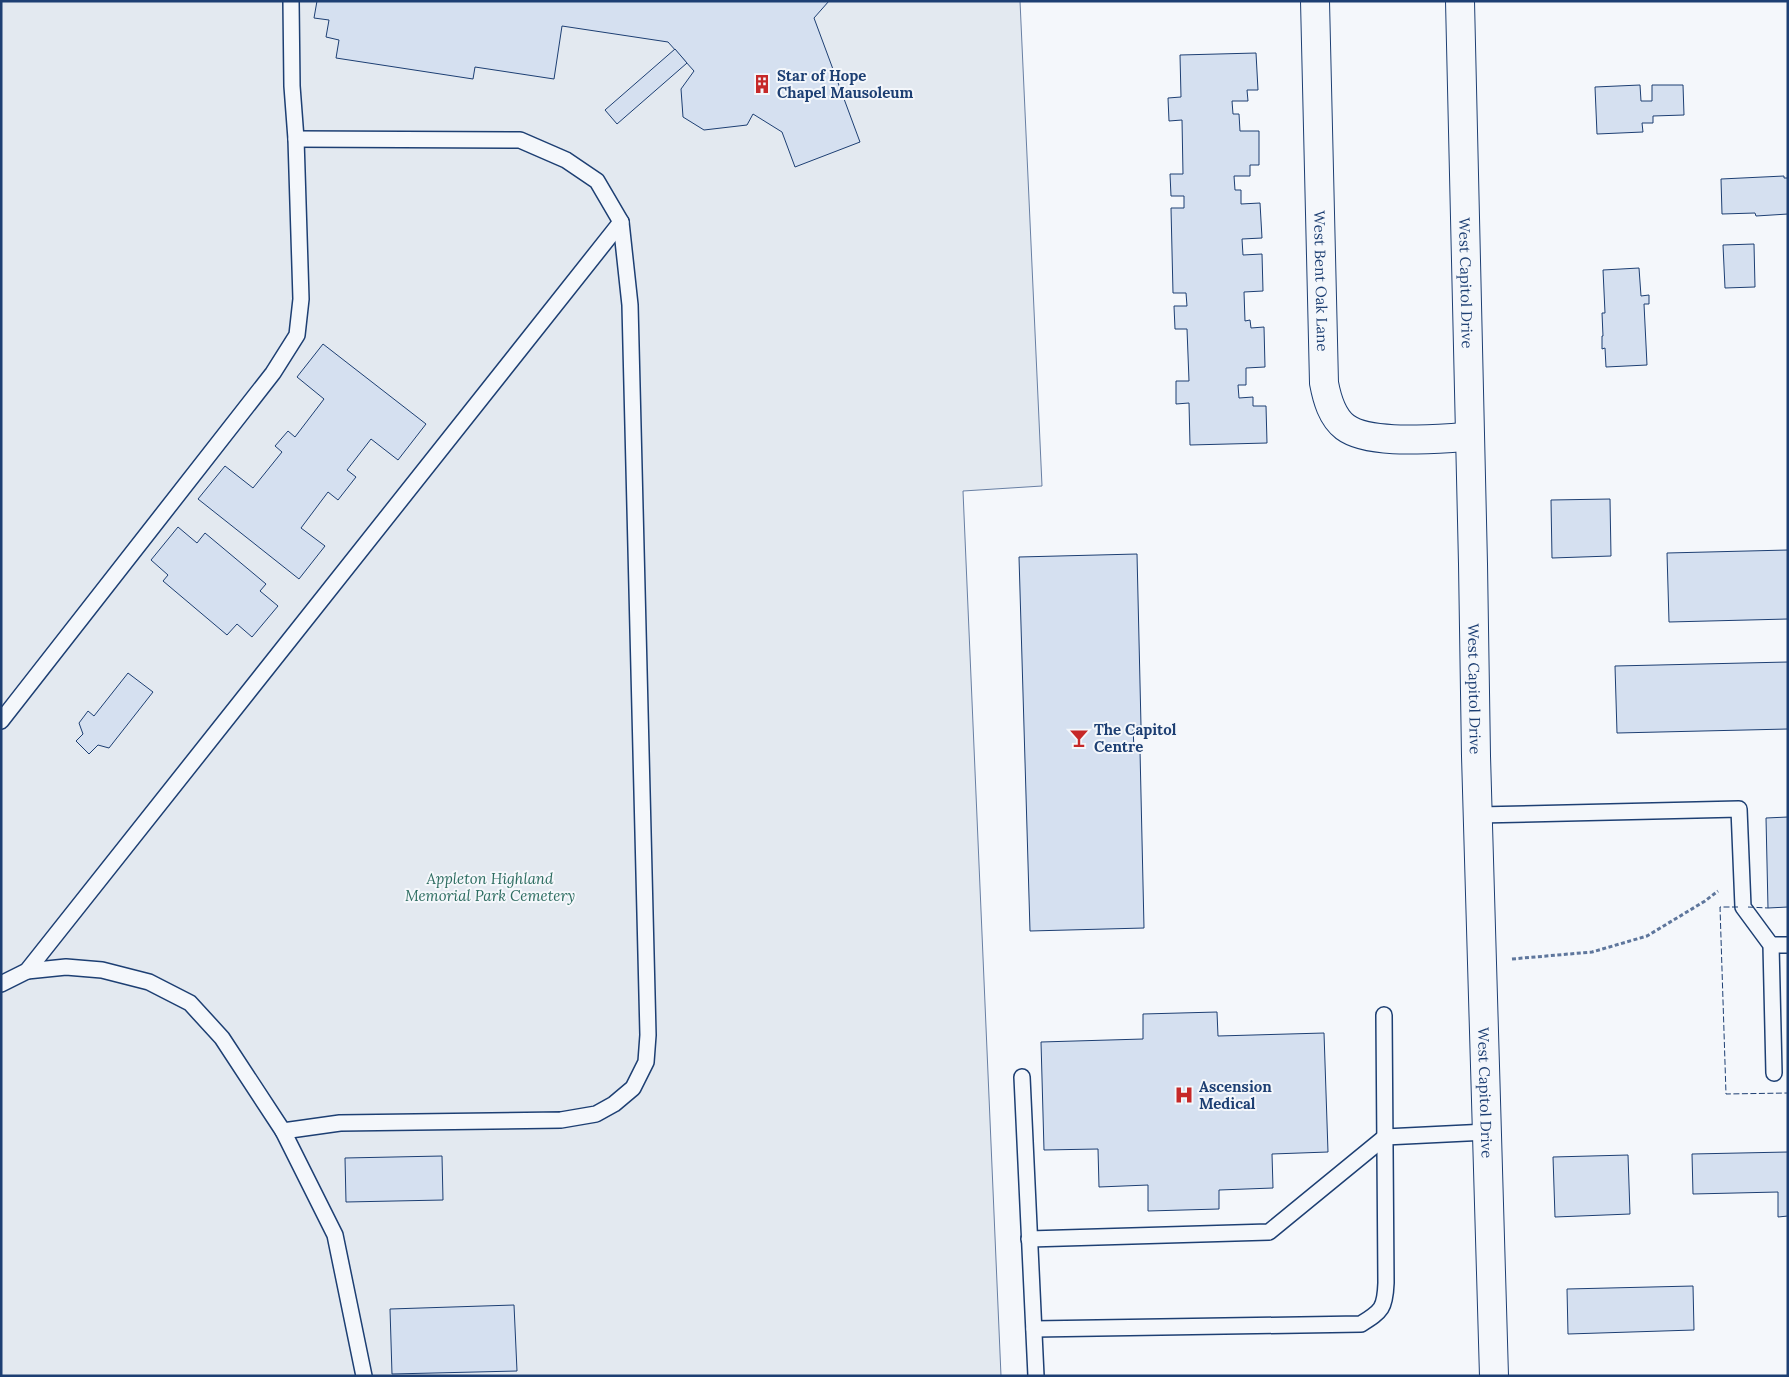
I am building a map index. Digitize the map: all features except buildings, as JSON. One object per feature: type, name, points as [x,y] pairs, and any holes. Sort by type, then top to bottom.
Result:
[{"type":"street","name":"West Bent Oak Lane","points":[[1315,1],[1324,383],[1329,406],[1345,427],[1363,436],[1408,439],[1470,437]]},
{"type":"street","name":"West Capitol Drive","points":[[1460,1],[1478,816],[1494,1376]]},
{"type":"lane","points":[[1,721],[273,373],[297,335],[302,299],[296,139],[292,86],[291,1]]},
{"type":"lane","points":[[283,1131],[340,1123],[561,1120],[596,1114],[614,1104],[633,1088],[646,1062],[648,1035],[630,305],[620,222],[596,181],[566,160],[520,140],[296,139]]},
{"type":"lane","points":[[27,971],[620,222]]},
{"type":"lane","points":[[1478,816],[1739,810],[1743,907],[1771,946],[1774,1073]]},
{"type":"lane","points":[[1771,946],[1788,945]]},
{"type":"lane","points":[[1,984],[27,971],[66,967],[102,970],[149,982],[190,1003],[222,1038],[283,1131],[335,1235],[364,1376]]},
{"type":"lane","points":[[1034,1329],[1361,1324],[1378,1314],[1385,1300],[1384,1015]]},
{"type":"lane","points":[[1022,1077],[1036,1376]]},
{"type":"lane","points":[[1029,1239],[1269,1232],[1385,1137],[1487,1132]]},
{"type":"path","points":[[1482,961],[1525,959],[1592,952],[1647,936],[1706,901],[1741,872]]},
{"type":"green space","name":"Appleton Highland Memorial Park Cemetery","points":[[1,1],[1020,1],[1042,486],[963,491],[1001,1376],[1,1376]]},
{"type":"fence","points":[[1738,907],[1720,907],[1726,1094],[1788,1093]]},
{"type":"fence","points":[[1748,907],[1768,908]]},
{"type":"place","name":"Star of Hope Chapel Mausoleum","points":[[762,84]]},
{"type":"place","name":"The Capitol Centre","points":[[1079,738]]},
{"type":"place","name":"Ascension Medical","points":[[1184,1095]]}]
